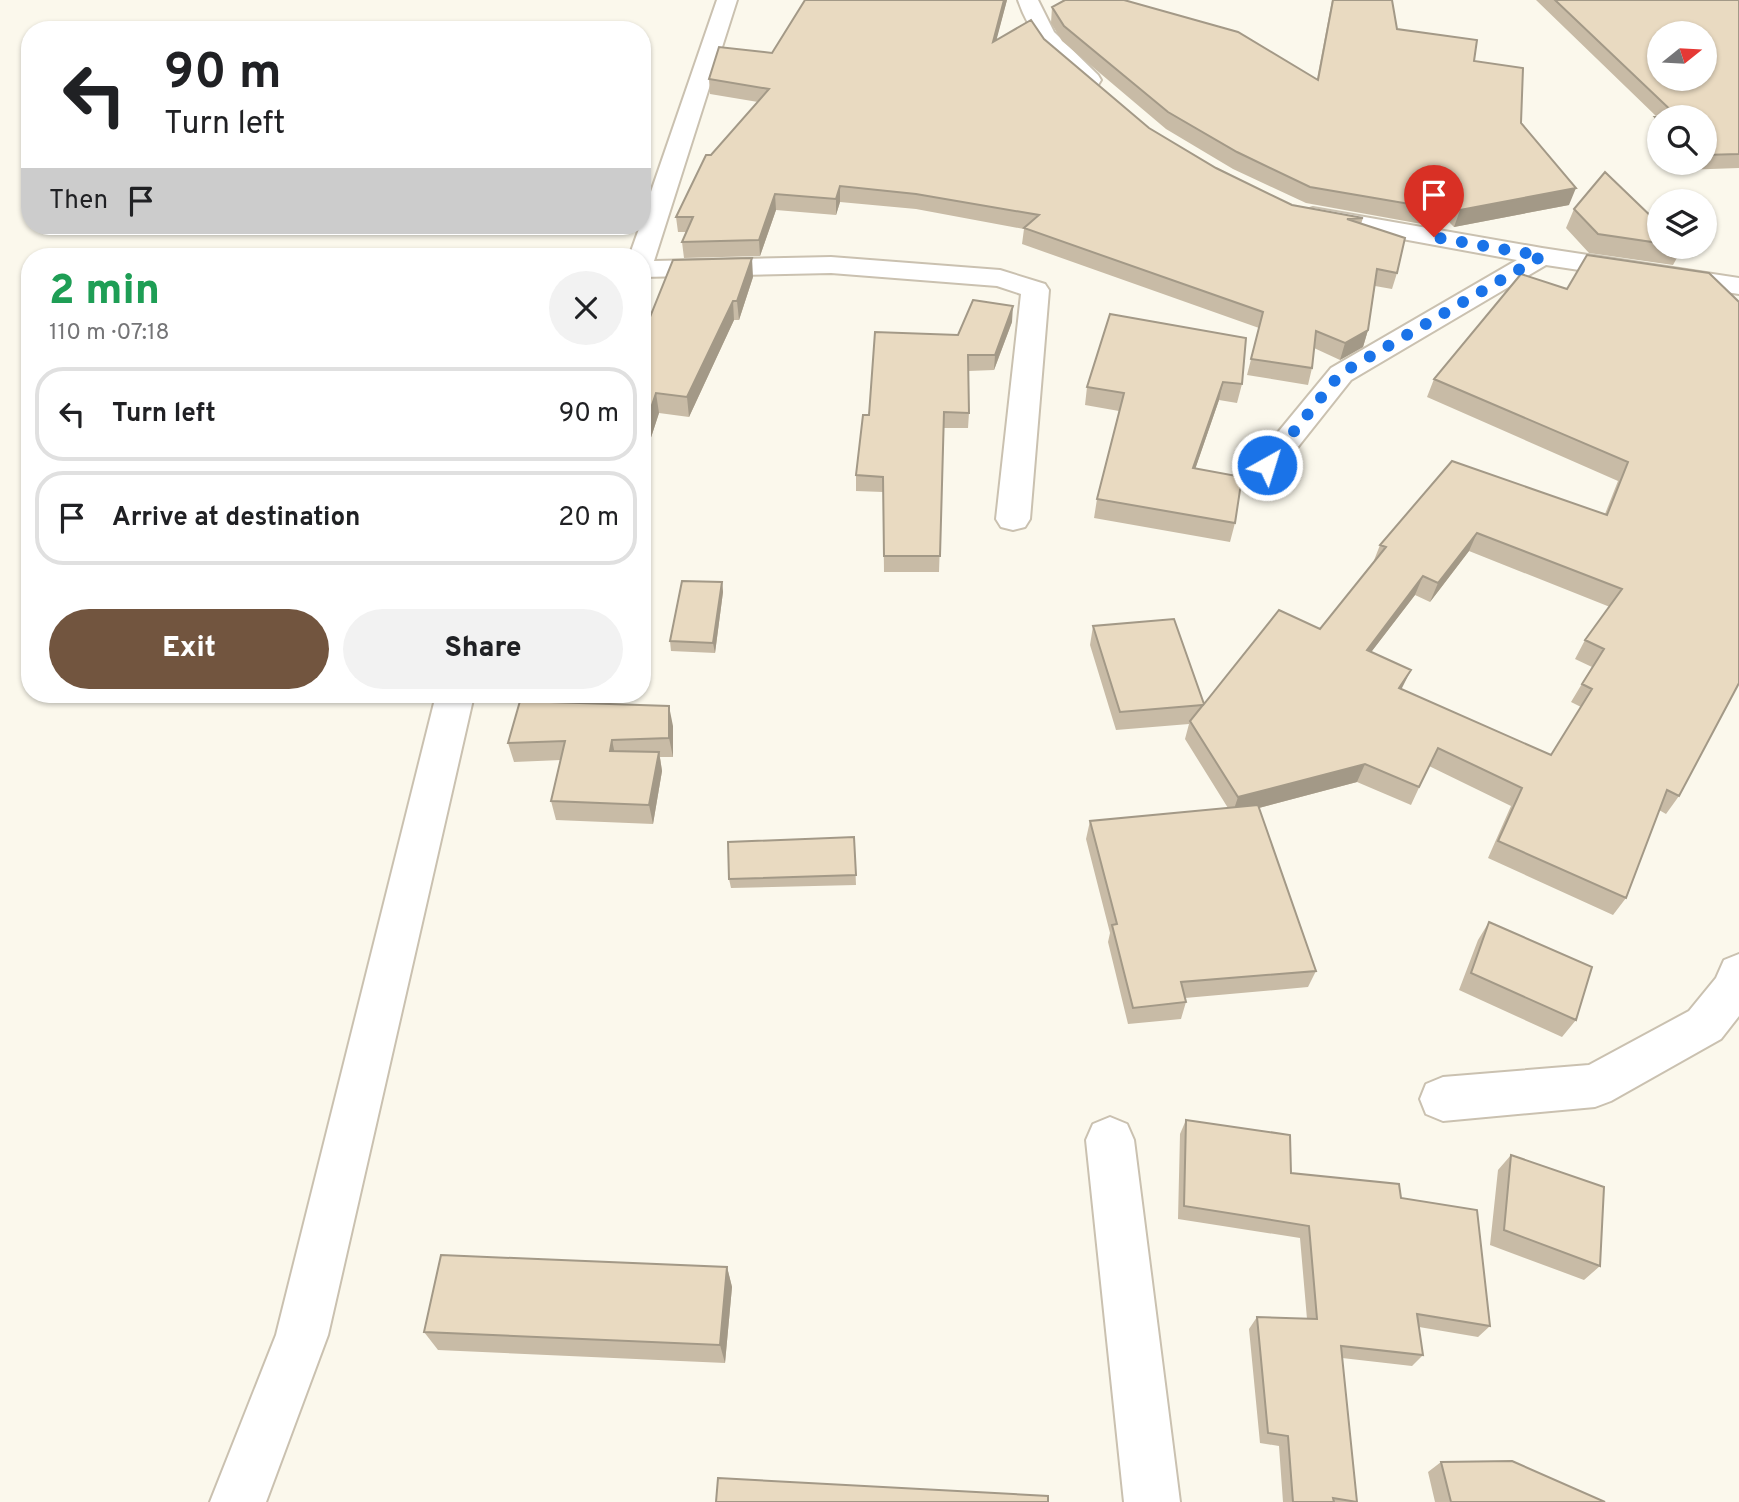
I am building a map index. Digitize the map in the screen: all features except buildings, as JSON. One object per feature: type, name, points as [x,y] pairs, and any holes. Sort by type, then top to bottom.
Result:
[{"type":"street","points":[[651,231],[727,0]]},
{"type":"street","points":[[1028,0],[1033,17],[1052,47],[1104,92]]},
{"type":"street","points":[[1286,207],[1298,213],[1542,256],[1739,286]]},
{"type":"street","points":[[1267,465],[1340,374],[1542,256]]},
{"type":"street","points":[[651,269],[831,265],[1000,278],[1035,290],[1013,520]]},
{"type":"street","points":[[238,1502],[302,1335],[453,703]]},
{"type":"street","points":[[1443,1099],[1595,1086],[1705,1024],[1738,982]]},
{"type":"street","points":[[1110,1140],[1152,1502]]},
{"type":"route","points":[[1267,465],[1340,374],[1542,256],[1434,237]]}]
